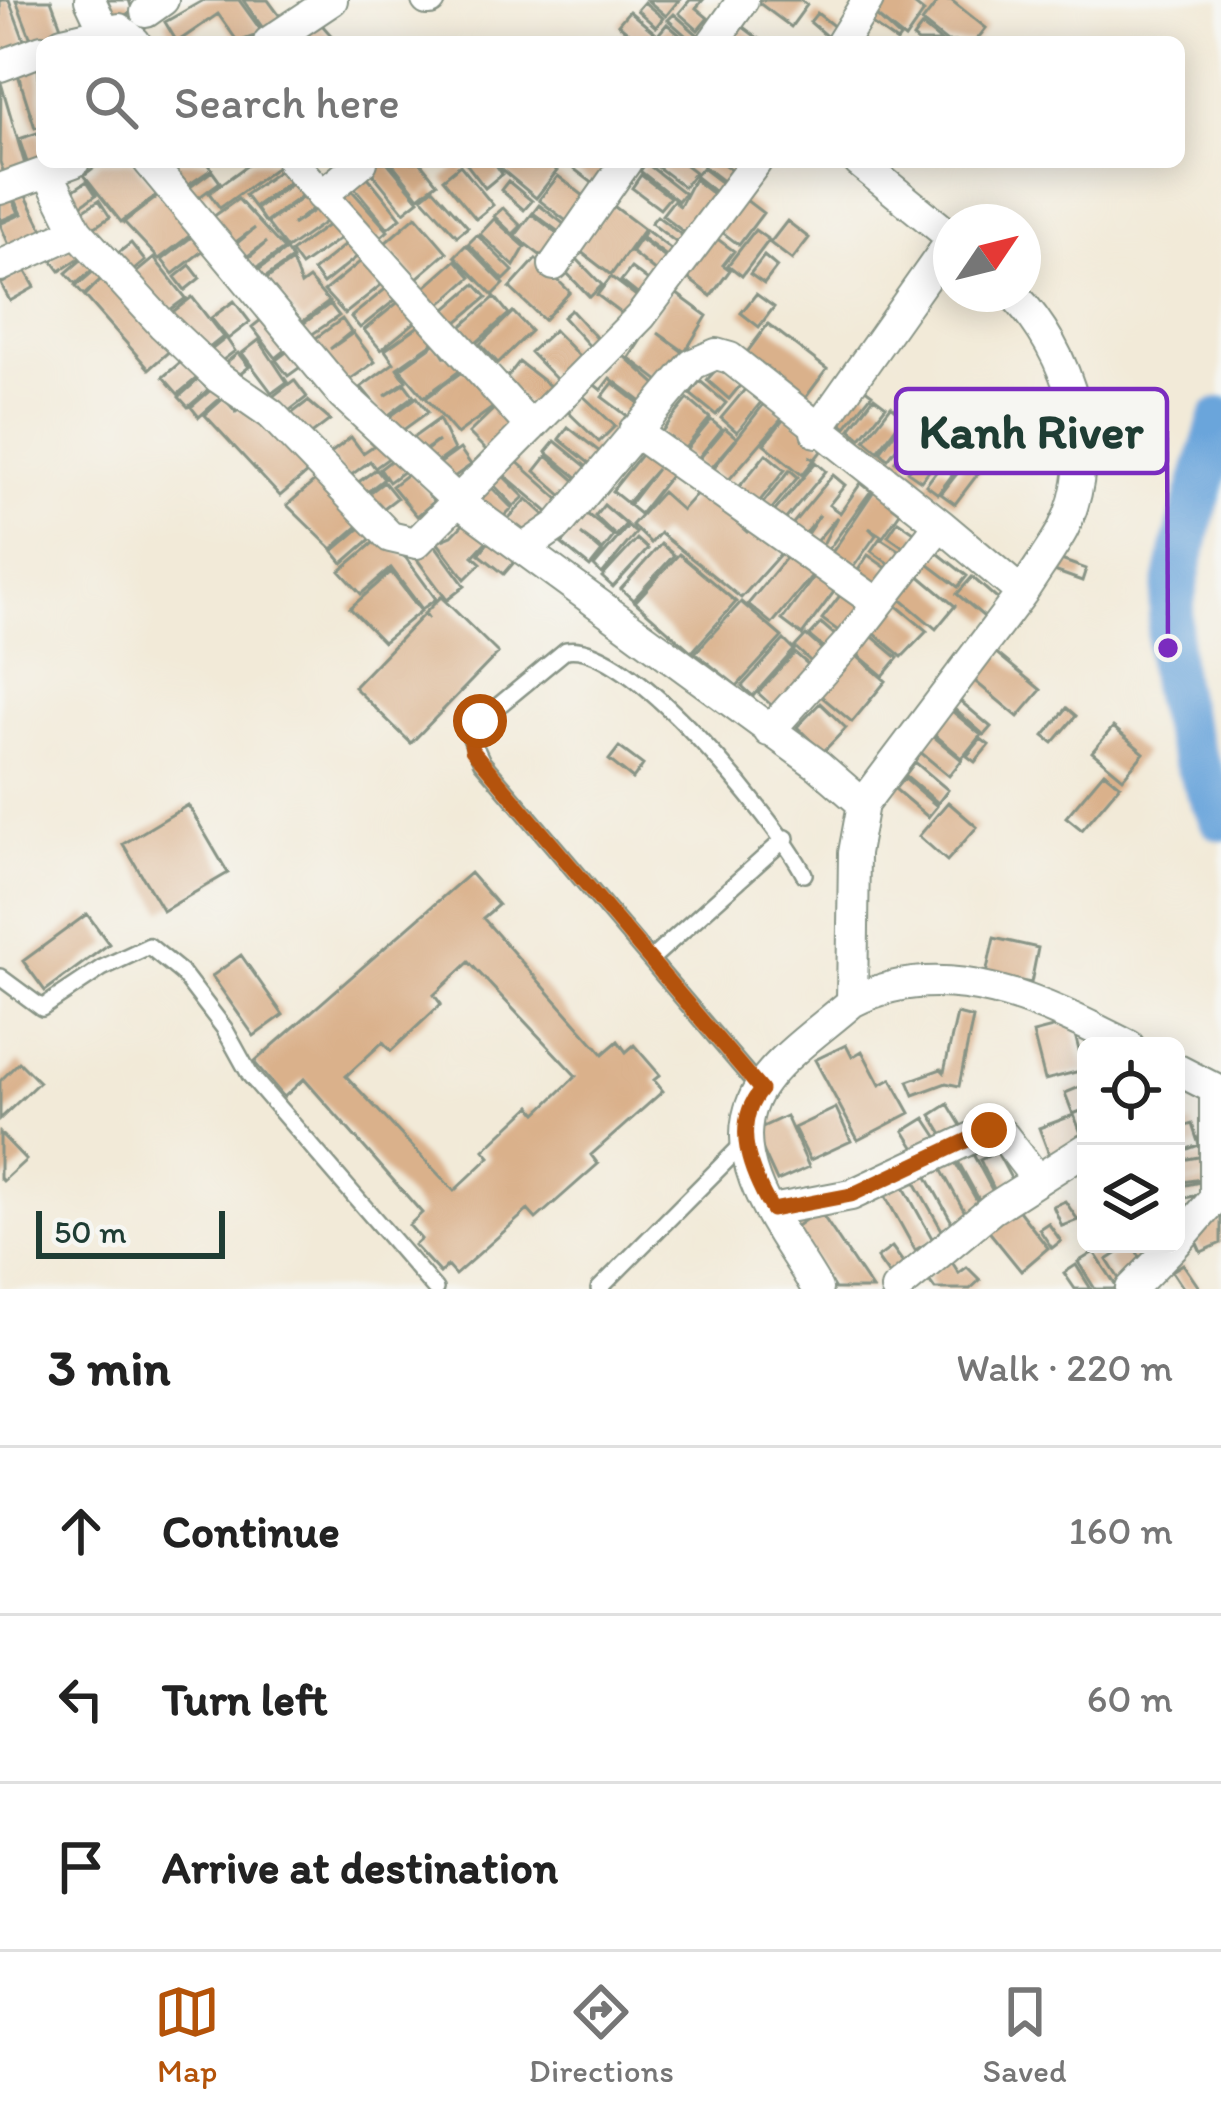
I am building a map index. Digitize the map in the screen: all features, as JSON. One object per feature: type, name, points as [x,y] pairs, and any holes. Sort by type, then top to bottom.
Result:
[{"type":"street","points":[[90,0],[105,32]]},
{"type":"street","points":[[278,36],[332,0]]},
{"type":"street","points":[[717,36],[743,0]]},
{"type":"street","points":[[846,36],[868,0]]},
{"type":"street","points":[[88,36],[119,29],[128,36]]},
{"type":"street","points":[[0,66],[36,52]]},
{"type":"street","points":[[0,189],[61,168],[77,231],[163,326],[219,378],[271,414],[390,537],[416,543],[641,316],[752,168]]},
{"type":"street","points":[[154,168],[341,394],[459,502],[769,731],[860,816]]},
{"type":"street","points":[[297,168],[531,427]]},
{"type":"street","points":[[321,196],[355,168]]},
{"type":"street","points":[[554,265],[622,168]]},
{"type":"street","points":[[866,168],[933,224]]},
{"type":"street","points":[[0,266],[77,231]]},
{"type":"street","points":[[816,432],[933,265]]},
{"type":"street","points":[[873,992],[860,816],[1022,593],[1064,527],[1078,482],[1080,441],[1073,398],[1056,351],[1027,312]]},
{"type":"street","points":[[526,548],[558,525],[693,364],[716,354],[730,358],[816,432],[940,524],[1022,593]]},
{"type":"street","points":[[634,430],[877,603]]},
{"type":"street","points":[[769,731],[940,524]]},
{"type":"street","points":[[817,1289],[750,1171],[745,1142],[753,1100],[761,1090],[873,992],[927,982],[1023,994],[1111,1037]]},
{"type":"street","points":[[1185,1074],[1218,1091],[1215,1198],[1185,1230]]},
{"type":"street","points":[[772,1210],[851,1195],[989,1130],[1003,1136],[1036,1178]]},
{"type":"street","points":[[896,1289],[1036,1178],[1077,1154]]},
{"type":"street","points":[[1131,1289],[1164,1253]]},
{"type":"lane","points":[[761,1090],[472,750],[470,736],[480,721],[566,650],[594,651],[679,718],[786,838],[804,874]]},
{"type":"lane","points":[[651,959],[786,838]]},
{"type":"lane","points":[[0,977],[42,1008],[101,968],[149,946],[182,973],[224,1028],[250,1075],[435,1289]]},
{"type":"lane","points":[[598,1289],[745,1142]]},
{"type":"building","points":[[0,0],[9,0],[27,48],[0,58]]},
{"type":"building","points":[[16,0],[51,0],[64,35],[36,36],[34,47]]},
{"type":"building","points":[[106,0],[129,0],[133,12],[114,19]]},
{"type":"building","points":[[204,0],[239,0],[263,33],[234,36],[218,14],[186,36],[173,36],[165,22]]},
{"type":"building","points":[[243,0],[268,0],[282,19],[265,31]]},
{"type":"building","points":[[647,0],[679,0],[666,16]]},
{"type":"building","points":[[690,0],[703,0],[696,8],[708,18],[698,30],[679,13]]},
{"type":"building","points":[[755,0],[800,0],[807,5],[791,27]]},
{"type":"building","points":[[881,0],[909,0],[924,12],[907,36],[875,15],[898,36],[889,36],[866,20]]},
{"type":"building","points":[[939,0],[951,0],[986,28],[980,36],[940,36],[922,22]]},
{"type":"building","points":[[644,2],[663,18],[656,27],[637,10]]},
{"type":"building","points":[[629,11],[655,33],[632,36],[618,24]]},
{"type":"building","points":[[817,13],[840,31],[826,36],[810,22]]},
{"type":"building","points":[[674,14],[699,36],[686,36],[668,20]]},
{"type":"building","points":[[314,16],[332,36],[297,36],[294,33]]},
{"type":"building","points":[[667,24],[681,36],[657,36]]},
{"type":"building","points":[[739,24],[755,36],[730,36]]},
{"type":"building","points":[[922,26],[934,36],[914,36]]},
{"type":"building","points":[[36,62],[36,128],[35,128],[16,68]]},
{"type":"building","points":[[1,83],[26,168],[5,176],[0,162]]},
{"type":"building","points":[[36,133],[36,165],[29,168],[19,139]]},
{"type":"building","points":[[93,168],[138,168],[158,194],[121,222],[84,175]]},
{"type":"building","points":[[164,168],[212,169],[184,188]]},
{"type":"building","points":[[244,168],[276,168],[220,208],[209,193]]},
{"type":"building","points":[[283,168],[295,178],[254,207],[245,195]]},
{"type":"building","points":[[368,168],[392,168],[419,200],[404,212]]},
{"type":"building","points":[[396,168],[425,168],[437,183],[419,197]]},
{"type":"building","points":[[462,168],[493,205],[476,219],[443,179]]},
{"type":"building","points":[[470,168],[498,168],[502,174],[485,188]]},
{"type":"building","points":[[500,168],[554,168],[557,171],[536,198]]},
{"type":"building","points":[[573,168],[614,168],[599,188]]},
{"type":"building","points":[[652,168],[684,193],[678,201],[640,171]]},
{"type":"building","points":[[659,168],[690,168],[695,172],[684,187]]},
{"type":"building","points":[[702,168],[731,190],[724,199],[695,176]]},
{"type":"building","points":[[706,168],[729,168],[738,175],[729,186]]},
{"type":"building","points":[[212,171],[220,182],[194,201],[186,190]]},
{"type":"building","points":[[363,171],[401,218],[388,228],[349,181]]},
{"type":"building","points":[[641,175],[670,197],[660,209],[632,188]]},
{"type":"building","points":[[558,176],[593,203],[574,227],[539,200]]},
{"type":"building","points":[[694,179],[723,202],[695,241],[662,215],[673,201],[680,206]]},
{"type":"building","points":[[297,180],[306,193],[265,222],[256,209]]},
{"type":"building","points":[[87,181],[96,195],[74,210],[65,196]]},
{"type":"building","points":[[508,181],[532,201],[524,210],[501,190]]},
{"type":"building","points":[[346,184],[388,231],[373,244],[332,197]]},
{"type":"building","points":[[433,188],[468,227],[457,236],[422,197]]},
{"type":"building","points":[[23,190],[48,240],[12,252],[0,224],[22,214],[13,195]]},
{"type":"building","points":[[165,191],[192,234],[159,259],[124,222]]},
{"type":"building","points":[[10,194],[19,213],[0,221],[0,199]]},
{"type":"building","points":[[306,195],[315,207],[292,225],[319,207],[328,220],[287,249],[267,223]]},
{"type":"building","points":[[742,197],[763,213],[739,245],[718,229]]},
{"type":"building","points":[[238,199],[284,249],[255,269],[248,258],[267,242],[245,258],[236,244],[255,228],[233,244],[210,219]]},
{"type":"building","points":[[99,200],[110,217],[89,231],[78,214]]},
{"type":"building","points":[[611,204],[644,229],[611,275],[576,248]]},
{"type":"building","points":[[539,205],[573,231],[567,238],[533,213]]},
{"type":"building","points":[[503,208],[521,226],[513,234],[494,216]]},
{"type":"building","points":[[532,214],[566,240],[549,262],[515,236]]},
{"type":"building","points":[[416,216],[447,252],[416,279],[385,243]]},
{"type":"building","points":[[657,216],[692,243],[686,250],[651,223]]},
{"type":"building","points":[[494,219],[525,247],[514,266],[480,234]]},
{"type":"building","points":[[787,221],[809,238],[792,260],[770,243]]},
{"type":"building","points":[[332,222],[342,237],[301,266],[291,252]]},
{"type":"building","points":[[646,230],[681,257],[676,263],[641,237]]},
{"type":"building","points":[[755,230],[769,240],[742,276],[728,265]]},
{"type":"building","points":[[199,231],[210,245],[173,274],[162,260]]},
{"type":"building","points":[[477,235],[513,271],[504,280],[468,244]]},
{"type":"building","points":[[712,235],[734,251],[723,265],[730,270],[711,296],[680,272]]},
{"type":"building","points":[[352,239],[363,252],[323,284],[313,271]]},
{"type":"building","points":[[640,239],[671,262],[661,276],[631,252]]},
{"type":"building","points":[[78,240],[87,253],[60,271],[51,259]]},
{"type":"building","points":[[131,243],[145,261],[128,275],[113,257]]},
{"type":"building","points":[[466,245],[504,284],[493,295],[455,256]]},
{"type":"building","points":[[286,250],[292,259],[263,279],[257,271]]},
{"type":"building","points":[[88,254],[98,265],[76,284],[66,273]]},
{"type":"building","points":[[764,256],[777,267],[764,284],[750,274]]},
{"type":"building","points":[[366,257],[386,281],[345,314],[324,291]]},
{"type":"building","points":[[154,258],[186,298],[167,312],[145,283],[140,287],[132,276]]},
{"type":"building","points":[[536,259],[570,292],[544,320],[510,288]]},
{"type":"building","points":[[577,259],[602,285],[590,297],[565,271]]},
{"type":"building","points":[[456,260],[471,277],[435,309],[420,292]]},
{"type":"building","points":[[292,261],[301,285],[309,279],[329,302],[302,322],[265,280]]},
{"type":"building","points":[[102,264],[173,348],[149,369],[85,296],[101,279],[84,295],[76,286]]},
{"type":"building","points":[[190,265],[200,278],[185,290],[175,277]]},
{"type":"building","points":[[631,268],[651,283],[641,297],[621,281]]},
{"type":"building","points":[[25,270],[35,287],[10,301],[1,284]]},
{"type":"building","points":[[611,277],[643,301],[629,319],[597,295]]},
{"type":"building","points":[[475,284],[487,297],[450,328],[439,315]]},
{"type":"building","points":[[389,286],[399,297],[360,328],[351,317]]},
{"type":"building","points":[[673,291],[707,316],[685,352],[658,333],[687,355],[664,385],[629,358]]},
{"type":"building","points":[[756,294],[774,307],[759,327],[741,313]]},
{"type":"building","points":[[192,297],[223,337],[204,352],[170,314]]},
{"type":"building","points":[[495,297],[509,314],[476,343],[461,327]]},
{"type":"building","points":[[402,299],[419,319],[381,350],[364,330]]},
{"type":"building","points":[[234,301],[250,322],[228,339],[211,318]]},
{"type":"building","points":[[330,304],[339,316],[308,337],[300,326]]},
{"type":"building","points":[[571,310],[603,345],[595,352],[563,317]]},
{"type":"building","points":[[513,312],[531,331],[498,363],[480,344]]},
{"type":"building","points":[[267,315],[291,346],[276,358],[252,327]]},
{"type":"building","points":[[342,319],[351,332],[330,349],[353,333],[375,362],[345,383],[309,343]]},
{"type":"building","points":[[424,322],[437,340],[397,368],[406,381],[385,396],[405,384],[414,396],[386,417],[361,387],[394,363],[385,350]]},
{"type":"building","points":[[768,324],[827,369],[801,404],[742,359]]},
{"type":"building","points":[[554,330],[583,360],[559,382],[530,352]]},
{"type":"building","points":[[226,338],[235,351],[215,366],[206,354]]},
{"type":"building","points":[[259,340],[287,382],[272,393],[242,353]]},
{"type":"building","points":[[436,343],[445,357],[453,351],[465,367],[424,397],[400,369]]},
{"type":"building","points":[[293,347],[306,363],[288,376],[276,360]]},
{"type":"building","points":[[616,349],[658,386],[644,404],[610,378],[601,390],[591,382]]},
{"type":"building","points":[[238,353],[249,367],[230,382],[219,368]]},
{"type":"building","points":[[189,355],[203,373],[178,394],[163,377]]},
{"type":"building","points":[[519,362],[550,386],[534,408],[502,384]]},
{"type":"building","points":[[721,364],[743,382],[729,399],[707,380]]},
{"type":"building","points":[[467,368],[495,406],[457,434],[426,398]]},
{"type":"building","points":[[199,379],[208,390],[188,407],[179,397]]},
{"type":"building","points":[[294,380],[307,397],[285,414],[272,397]]},
{"type":"building","points":[[700,381],[726,403],[716,415],[690,394]]},
{"type":"building","points":[[856,382],[872,394],[846,427],[831,415]]},
{"type":"building","points":[[613,383],[640,404],[630,418],[602,397]]},
{"type":"building","points":[[214,387],[222,397],[199,417],[191,407]]},
{"type":"building","points":[[746,388],[762,401],[737,432],[721,418]]},
{"type":"building","points":[[580,393],[615,426],[599,442],[565,409]]},
{"type":"building","points":[[417,397],[428,412],[399,433],[388,418]]},
{"type":"building","points":[[874,397],[886,406],[861,438],[850,429]]},
{"type":"building","points":[[224,398],[236,412],[245,405],[314,467],[280,496],[205,415]]},
{"type":"building","points":[[688,399],[710,418],[681,453],[659,435]]},
{"type":"building","points":[[767,400],[785,415],[727,482],[712,470]]},
{"type":"building","points":[[308,401],[330,420],[305,439],[287,417]]},
{"type":"building","points":[[498,405],[519,428],[491,455],[469,433]]},
{"type":"building","points":[[891,406],[904,416],[878,451],[865,440]]},
{"type":"building","points":[[788,414],[826,445],[815,459],[809,456],[814,460],[802,475],[764,444]]},
{"type":"building","points":[[439,419],[454,450],[428,469],[419,456],[438,441],[416,456],[407,442]]},
{"type":"building","points":[[905,419],[914,425],[888,459],[880,452]]},
{"type":"building","points":[[711,420],[722,429],[695,462],[684,452]]},
{"type":"building","points":[[568,427],[605,456],[595,468],[559,439]]},
{"type":"building","points":[[920,427],[930,434],[904,468],[895,461]]},
{"type":"building","points":[[725,428],[737,438],[706,474],[695,464]]},
{"type":"building","points":[[351,437],[363,453],[382,440],[393,455],[375,468],[370,461],[346,479],[328,455]]},
{"type":"building","points":[[935,437],[948,446],[921,481],[908,472]]},
{"type":"building","points":[[555,441],[588,468],[579,479],[546,452]]},
{"type":"building","points":[[649,445],[677,467],[640,514],[629,505],[657,469],[627,503],[612,491]]},
{"type":"building","points":[[460,449],[471,465],[444,484],[432,469]]},
{"type":"building","points":[[766,454],[785,470],[754,508],[735,492]]},
{"type":"building","points":[[397,456],[407,469],[389,482],[380,469]]},
{"type":"building","points":[[547,456],[578,483],[565,498],[535,471]]},
{"type":"building","points":[[515,460],[560,500],[549,513],[503,474]]},
{"type":"building","points":[[967,461],[980,471],[955,504],[941,494]]},
{"type":"building","points":[[816,462],[826,471],[779,527],[769,518]]},
{"type":"building","points":[[941,465],[953,474],[938,494],[926,485]]},
{"type":"building","points":[[376,469],[384,479],[357,500],[349,489]]},
{"type":"building","points":[[790,470],[798,477],[766,516],[758,509]]},
{"type":"building","points":[[410,472],[434,502],[417,516],[392,486]]},
{"type":"building","points":[[499,472],[524,497],[514,506],[490,481]]},
{"type":"building","points":[[323,474],[365,520],[332,549],[287,505]]},
{"type":"building","points":[[833,475],[845,485],[829,505],[840,513],[861,483],[871,491],[825,554],[820,550],[837,517],[814,544],[805,537],[820,515],[802,537],[790,527]]},
{"type":"building","points":[[384,482],[397,498],[376,514],[364,497]]},
{"type":"building","points":[[488,484],[512,508],[497,523],[473,499]]},
{"type":"building","points":[[878,485],[908,501],[883,537],[869,528],[876,535],[850,572],[829,557]]},
{"type":"building","points":[[700,490],[747,532],[752,527],[783,551],[741,598],[660,533],[651,543],[632,525],[662,492],[682,510]]},
{"type":"building","points":[[527,499],[551,521],[530,544],[506,521]]},
{"type":"building","points":[[604,505],[626,524],[616,536],[595,516]]},
{"type":"building","points":[[473,514],[494,533],[473,556],[481,563],[465,579],[437,542],[452,536]]},
{"type":"building","points":[[587,514],[614,536],[603,550],[581,534],[602,552],[590,567],[562,544]]},
{"type":"building","points":[[898,521],[920,536],[909,551],[888,536]]},
{"type":"building","points":[[366,523],[375,535],[343,563],[333,551]]},
{"type":"building","points":[[628,526],[636,533],[602,574],[594,566]]},
{"type":"building","points":[[497,531],[523,552],[504,574],[479,554]]},
{"type":"building","points":[[380,537],[406,558],[436,599],[422,609],[391,568],[361,594],[340,571]]},
{"type":"building","points":[[880,538],[911,558],[900,572],[871,551]]},
{"type":"building","points":[[637,539],[648,549],[613,587],[602,577]]},
{"type":"building","points":[[661,544],[674,555],[633,600],[621,589]]},
{"type":"building","points":[[435,545],[465,586],[447,600],[416,558]]},
{"type":"building","points":[[795,547],[819,567],[772,624],[748,604]]},
{"type":"building","points":[[930,547],[967,576],[958,587],[921,559]]},
{"type":"building","points":[[679,554],[736,602],[692,652],[635,602]]},
{"type":"building","points":[[868,555],[895,574],[881,593],[855,575]]},
{"type":"building","points":[[1050,556],[1086,569],[1082,581],[1046,568]]},
{"type":"building","points":[[819,570],[839,585],[802,635],[782,620]]},
{"type":"building","points":[[391,572],[421,611],[383,642],[350,608]]},
{"type":"building","points":[[917,574],[955,606],[936,629],[898,597]]},
{"type":"building","points":[[972,577],[1003,604],[989,621],[957,594]]},
{"type":"building","points":[[848,585],[873,604],[848,638],[822,619]]},
{"type":"building","points":[[441,597],[498,653],[411,743],[354,687],[424,614],[429,619],[425,613]]},
{"type":"building","points":[[891,601],[927,631],[902,657],[869,629]]},
{"type":"building","points":[[741,602],[782,637],[737,686],[695,653]]},
{"type":"building","points":[[821,623],[844,643],[833,656],[809,636]]},
{"type":"building","points":[[867,632],[898,658],[883,676],[852,650]]},
{"type":"building","points":[[806,635],[830,656],[819,669],[795,647]]},
{"type":"building","points":[[784,640],[794,650],[753,696],[742,686]]},
{"type":"building","points":[[851,651],[886,681],[852,722],[816,692]]},
{"type":"building","points":[[994,651],[1041,690],[1018,717],[971,678]]},
{"type":"building","points":[[795,653],[817,672],[780,713],[758,693]]},
{"type":"building","points":[[952,694],[991,727],[984,735],[946,702]]},
{"type":"building","points":[[820,703],[846,728],[823,752],[797,727]]},
{"type":"building","points":[[946,706],[981,735],[962,758],[928,729]]},
{"type":"building","points":[[1067,708],[1076,716],[1053,743],[1044,736]]},
{"type":"building","points":[[1113,727],[1144,753],[1123,778],[1092,752]]},
{"type":"building","points":[[933,736],[962,760],[949,776],[919,751]]},
{"type":"building","points":[[981,739],[989,745],[975,762],[967,756]]},
{"type":"building","points":[[619,747],[643,765],[633,779],[609,760]]},
{"type":"building","points":[[915,762],[948,790],[938,803],[905,775]]},
{"type":"building","points":[[1104,772],[1120,785],[1082,830],[1066,817]]},
{"type":"building","points":[[904,778],[937,806],[928,817],[895,789]]},
{"type":"building","points":[[948,802],[977,827],[947,861],[919,836]]},
{"type":"building","points":[[188,805],[228,873],[163,911],[123,844]]},
{"type":"building","points":[[470,873],[498,905],[483,918],[603,1054],[618,1041],[626,1052],[634,1045],[660,1075],[654,1080],[663,1091],[591,1155],[598,1164],[536,1219],[528,1210],[455,1275],[447,1266],[440,1273],[414,1245],[421,1239],[409,1225],[422,1213],[304,1079],[284,1097],[254,1062]],"holes":[[[469,962],[576,1076],[537,1113],[531,1106],[484,1150],[490,1157],[454,1191],[346,1076],[383,1042],[391,1051],[441,1004],[434,995]]]},
{"type":"building","points":[[87,914],[109,944],[45,991],[23,961]]},
{"type":"building","points":[[994,938],[1038,948],[1031,983],[986,974]]},
{"type":"building","points":[[241,955],[283,1015],[254,1036],[212,976]]},
{"type":"building","points":[[957,1014],[973,1018],[959,1086],[946,1083],[914,1095],[908,1081],[941,1069],[944,1072]]},
{"type":"building","points":[[1072,1023],[1077,1072],[1045,1080],[1033,1033]]},
{"type":"building","points":[[846,1045],[852,1057],[862,1051],[880,1085],[891,1079],[910,1113],[858,1140],[815,1060]]},
{"type":"building","points":[[19,1062],[39,1082],[0,1119],[0,1081]]},
{"type":"building","points":[[1077,1088],[1077,1112],[1073,1114],[1065,1093]]},
{"type":"building","points":[[948,1104],[965,1132],[948,1143],[931,1115]]},
{"type":"building","points":[[836,1108],[851,1141],[810,1160],[794,1128]]},
{"type":"building","points":[[1074,1115],[1077,1144],[1049,1154],[1039,1128]]},
{"type":"building","points":[[786,1116],[809,1167],[777,1181],[754,1131]]},
{"type":"building","points":[[925,1118],[942,1144],[921,1158],[904,1131]]},
{"type":"building","points":[[1192,1124],[1199,1145],[1185,1150],[1185,1145],[1185,1126]]},
{"type":"building","points":[[0,1133],[26,1160],[3,1181],[0,1178]]},
{"type":"building","points":[[968,1145],[996,1197],[982,1205],[954,1154]]},
{"type":"building","points":[[997,1152],[1013,1182],[995,1191],[980,1160]]},
{"type":"building","points":[[951,1155],[981,1208],[967,1216],[937,1162]]},
{"type":"building","points":[[1204,1156],[1208,1178],[1185,1182],[1185,1159]]},
{"type":"building","points":[[923,1170],[953,1224],[942,1230],[912,1177]]},
{"type":"building","points":[[1205,1181],[1207,1193],[1185,1198],[1185,1185]]},
{"type":"building","points":[[901,1182],[933,1240],[915,1250],[883,1192]]},
{"type":"building","points":[[1065,1201],[1077,1220],[1062,1226],[1053,1206]]},
{"type":"building","points":[[1013,1203],[1048,1248],[1021,1271],[983,1224]]},
{"type":"building","points":[[819,1210],[872,1289],[835,1289],[794,1228]]},
{"type":"building","points":[[1221,1215],[1221,1243],[1201,1252],[1190,1228]]},
{"type":"building","points":[[1048,1223],[1061,1241],[1052,1248],[1039,1229]]},
{"type":"building","points":[[892,1247],[910,1272],[895,1283],[877,1258]]},
{"type":"building","points":[[1095,1253],[1117,1287],[1095,1289],[1078,1262]]},
{"type":"building","points":[[1118,1253],[1137,1253],[1146,1267],[1121,1282],[1107,1260]]},
{"type":"building","points":[[948,1256],[959,1273],[967,1267],[980,1280],[970,1289],[935,1289],[927,1278]]},
{"type":"building","points":[[1183,1264],[1200,1289],[1184,1289],[1172,1271]]},
{"type":"building","points":[[1076,1265],[1091,1289],[1075,1289],[1064,1273]]},
{"type":"waterway","points":[[1221,420],[1180,565],[1169,649],[1180,714],[1221,818]]},
{"type":"place","name":"Kanh River","points":[[1168,648]]},
{"type":"route","points":[[480,721],[470,736],[472,750],[761,1090],[753,1100],[745,1142],[750,1171],[772,1210],[851,1195],[975,1132],[989,1130]]}]
